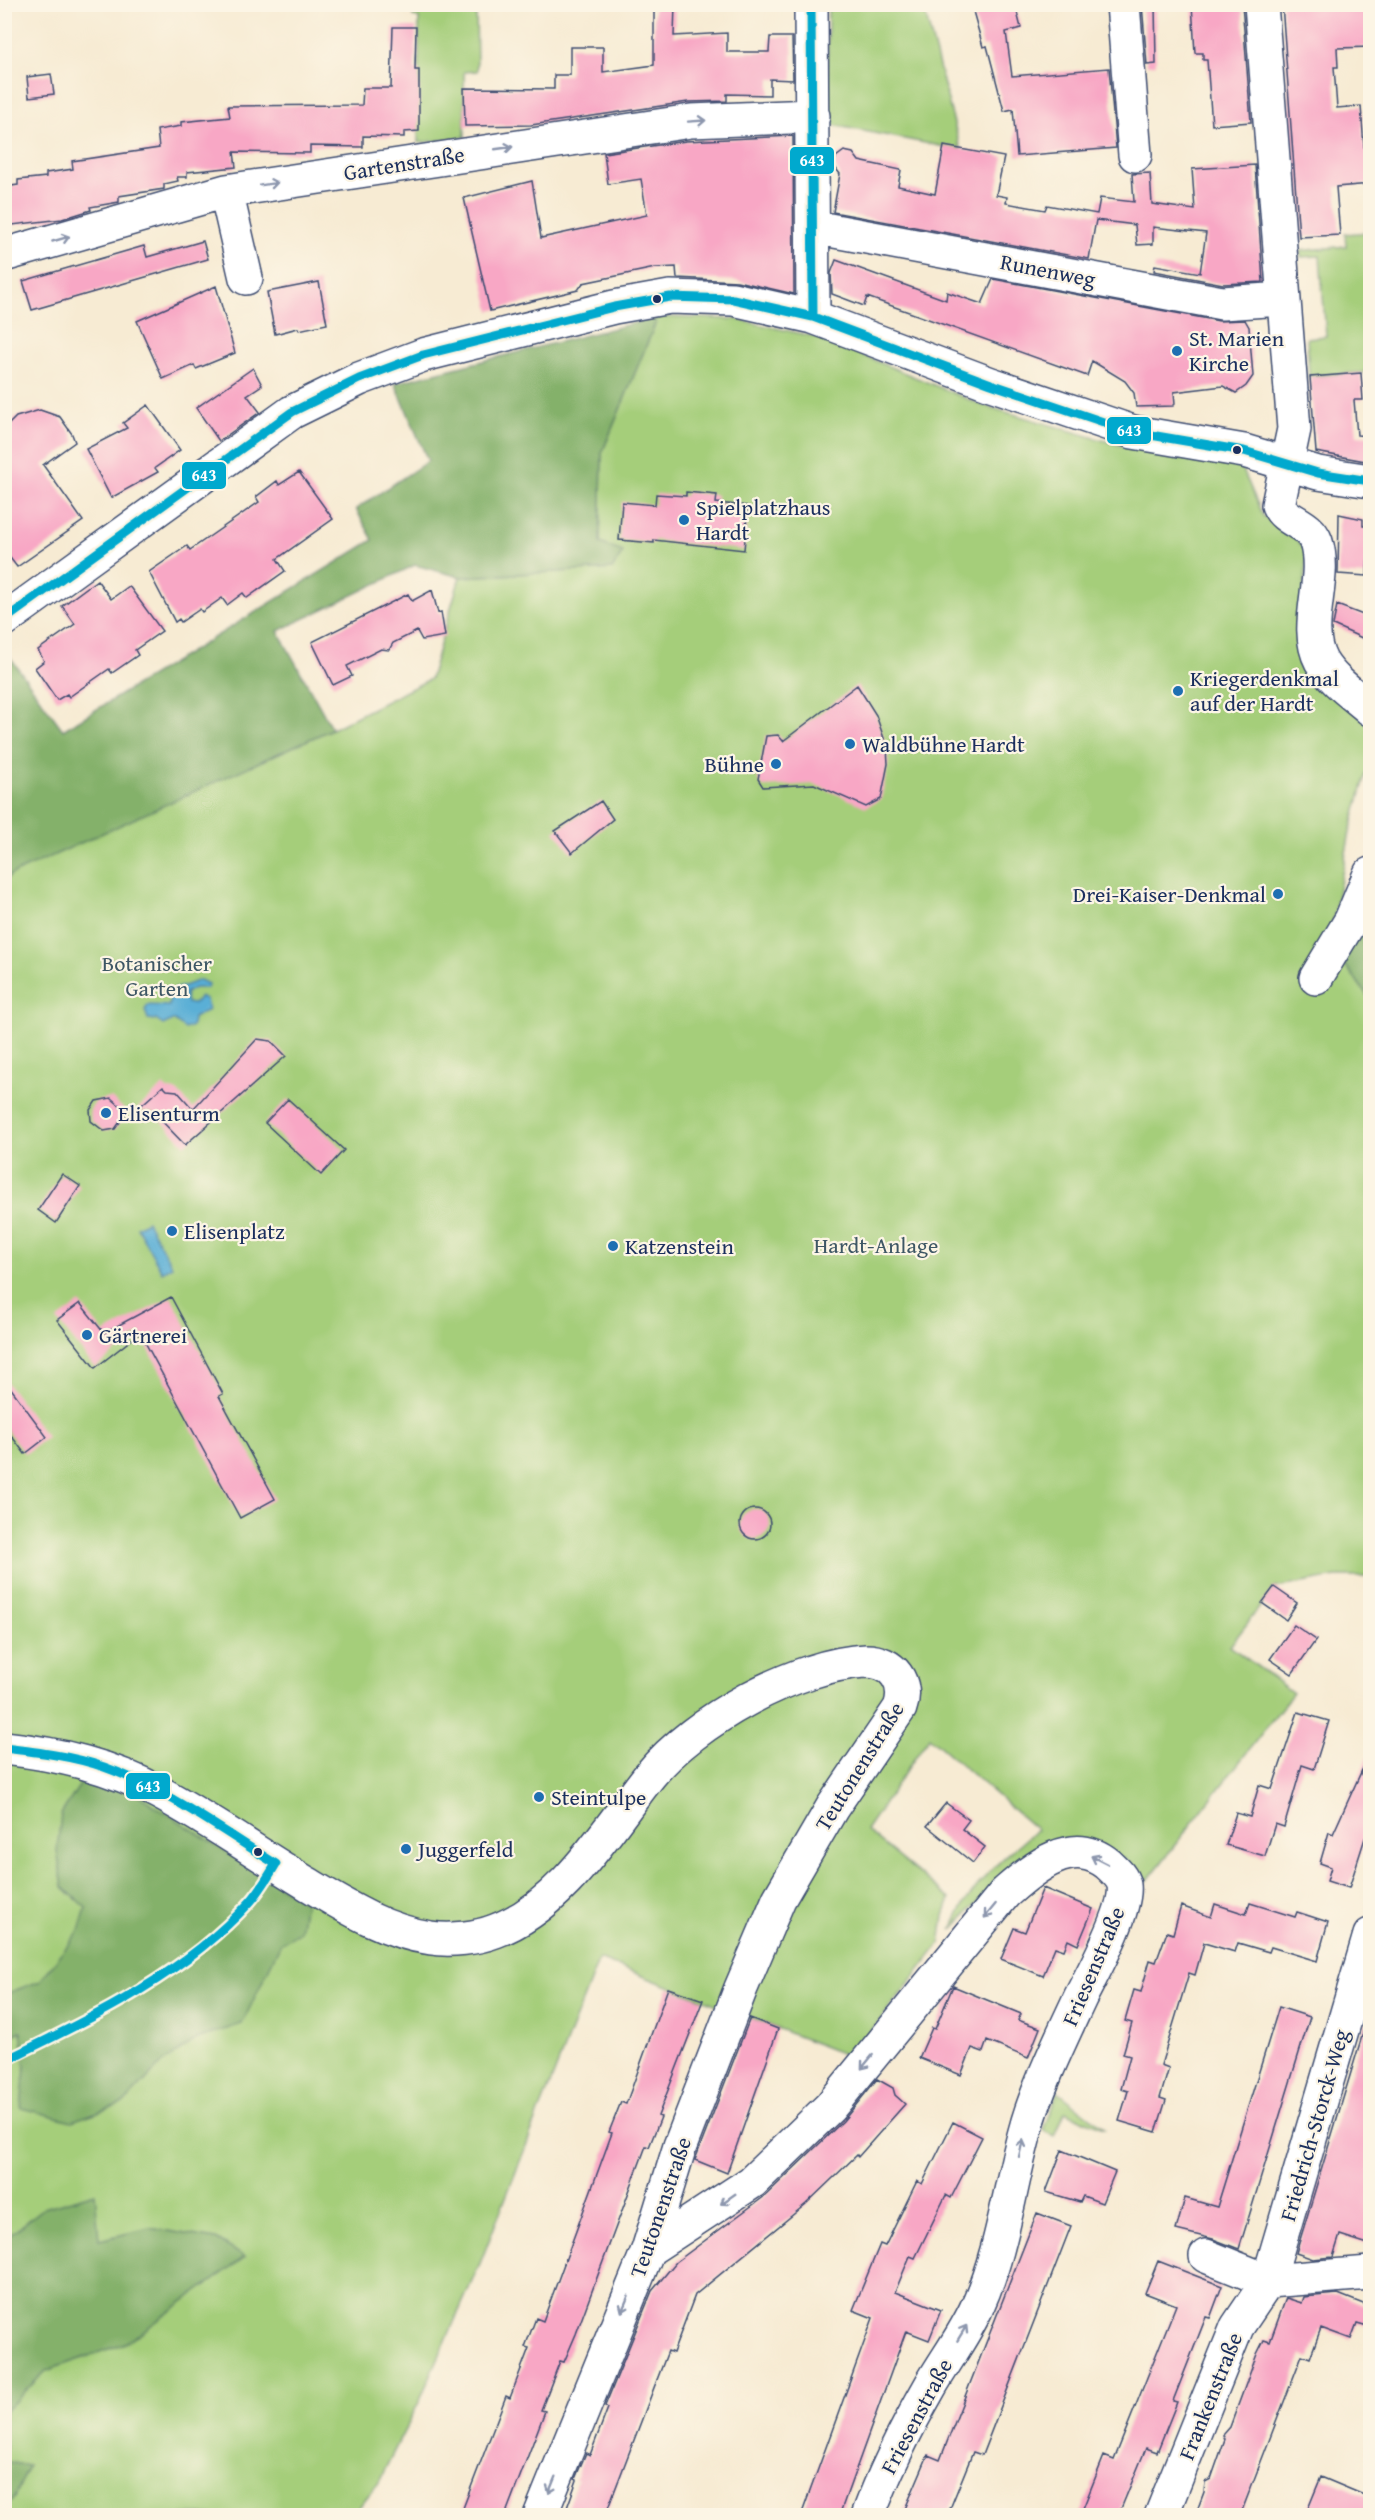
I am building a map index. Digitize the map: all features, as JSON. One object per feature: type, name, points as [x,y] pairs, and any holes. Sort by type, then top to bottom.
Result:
[{"type":"street","points":[[811,4],[813,317]]},
{"type":"street","points":[[1123,4],[1135,155]]},
{"type":"street","points":[[1261,4],[1294,429],[1278,505],[1281,512],[1308,530],[1314,538],[1320,556],[1314,628],[1319,655],[1338,681],[1371,709]]},
{"type":"street","name":"Gartenstraße","points":[[4,255],[226,191],[692,121],[813,117]]},
{"type":"street","points":[[226,191],[246,278]]},
{"type":"street","name":"Runenweg","points":[[813,226],[1222,303],[1283,298]]},
{"type":"street","points":[[4,620],[292,412],[370,375],[423,355],[614,307],[670,297],[733,300],[813,317],[991,384],[1133,432],[1244,451],[1318,473],[1371,481]]},
{"type":"street","points":[[1316,978],[1351,920],[1371,874]]},
{"type":"street","name":"Teutonenstraße","points":[[4,1748],[78,1760],[115,1772],[159,1792],[375,1922],[409,1933],[441,1939],[464,1938],[494,1932],[541,1906],[652,1773],[709,1720],[776,1687],[819,1671],[878,1661],[890,1667],[900,1679],[904,1689],[900,1708],[832,1808],[779,1899],[741,1988],[680,2146],[648,2250],[540,2516]]},
{"type":"street","name":"Friesenstraße","points":[[648,2250],[752,2182],[830,2107],[1005,1893],[1031,1871],[1052,1857],[1070,1854],[1097,1858],[1118,1872],[1124,1885],[1122,1907],[1067,2026],[1029,2121],[994,2263],[980,2299],[882,2479],[868,2516]]},
{"type":"street","name":"Friedrich-Storck-Weg","points":[[1268,2281],[1371,1935]]},
{"type":"street","points":[[1206,2256],[1268,2281],[1371,2273]]},
{"type":"street","name":"Frankenstraße","points":[[1161,2516],[1237,2327],[1268,2281]]},
{"type":"green space","points":[[412,5],[476,5],[477,71],[464,72],[465,137],[418,143],[419,18],[413,17]]},
{"type":"green space","points":[[828,5],[923,5],[961,150],[827,124]]},
{"type":"green space","points":[[1370,232],[1370,372],[1309,376],[1307,338],[1326,336],[1320,256],[1301,257],[1300,251],[1346,246],[1345,234]]},
{"type":"green space","name":"Hardt-Anlage","points":[[658,317],[735,319],[821,338],[982,405],[1119,445],[1241,466],[1263,516],[1286,528],[1307,551],[1300,636],[1370,725],[1370,760],[1350,832],[1329,942],[1370,999],[1370,1577],[1336,1577],[1274,1588],[1230,1646],[1293,1693],[1147,1881],[1125,1859],[1006,1873],[952,1930],[967,1900],[988,1874],[1037,1830],[929,1737],[866,1830],[950,1899],[944,1916],[940,1944],[851,2057],[599,1959],[481,2261],[418,2404],[378,2483],[353,2515],[5,2516],[5,882],[10,875],[332,729],[430,679],[460,577],[612,569],[600,543],[602,453]]},
{"type":"green space","points":[[658,317],[602,453],[600,543],[623,552],[612,569],[460,577],[415,565],[278,631],[332,729],[10,875],[5,882],[4,649],[63,730],[373,540],[356,509],[428,461],[395,383]]},
{"type":"green space","points":[[1370,916],[1370,999],[1335,951]]},
{"type":"green space","points":[[83,1780],[121,1784],[305,1902],[300,1932],[281,1943],[242,2024],[197,2039],[161,2064],[124,2103],[72,2121],[21,2108],[25,2066],[21,2031],[5,2039],[5,1994],[40,1981],[79,1931],[86,1908],[63,1887],[57,1851],[61,1814]]},
{"type":"green space","points":[[1058,2092],[1106,2129],[1065,2112],[1055,2136],[1043,2130]]},
{"type":"green space","points":[[95,2193],[99,2240],[150,2228],[216,2239],[245,2257],[128,2342],[46,2371],[5,2411],[5,2239],[44,2208]]},
{"type":"green space","points":[[5,2461],[28,2466],[15,2497],[5,2507]]},
{"type":"water","points":[[200,980],[208,984],[207,988],[195,988],[185,993],[187,1003],[193,1004],[200,997],[206,999],[208,1010],[193,1018],[192,1026],[185,1029],[173,1020],[163,1025],[156,1020],[148,1019],[145,1010],[148,1005],[169,1006],[170,993],[173,990]]},
{"type":"water","points":[[147,1221],[172,1266],[162,1272],[137,1227]]},
{"type":"building","points":[[654,4],[675,4],[674,36],[727,33],[727,52],[769,52],[770,37],[792,37],[793,80],[770,79],[770,95],[727,94],[727,101],[688,102],[531,125],[465,126],[464,88],[554,89],[554,75],[570,75],[570,47],[603,47],[603,72],[654,65]]},
{"type":"building","points":[[971,4],[1015,4],[1021,28],[1006,32],[1012,76],[1109,68],[1116,148],[1017,156],[1013,109],[1004,111],[987,46],[983,47]]},
{"type":"building","points":[[1142,4],[1155,4],[1156,64],[1147,65]]},
{"type":"building","points":[[1192,4],[1242,4],[1251,122],[1212,125],[1207,60],[1203,60],[1203,53],[1195,53]]},
{"type":"building","points":[[1282,4],[1371,4],[1371,47],[1337,48],[1338,67],[1334,67],[1337,108],[1361,106],[1364,147],[1371,147],[1371,184],[1336,187],[1340,235],[1299,237]]},
{"type":"building","points":[[393,27],[416,27],[415,70],[419,70],[419,131],[404,132],[404,137],[363,136],[363,147],[310,146],[310,153],[234,152],[236,167],[187,172],[187,177],[177,177],[178,181],[164,184],[164,189],[119,196],[119,202],[90,207],[91,210],[62,219],[4,226],[4,187],[18,185],[18,180],[46,177],[46,173],[73,169],[72,161],[159,148],[157,130],[181,126],[181,122],[230,117],[228,106],[362,105],[363,88],[391,88]]},
{"type":"building","points":[[51,74],[54,94],[29,97],[27,77]]},
{"type":"building","points":[[793,136],[794,294],[737,281],[677,278],[676,267],[655,268],[583,283],[578,290],[490,311],[464,198],[532,181],[541,238],[647,215],[641,179],[608,184],[604,153],[686,141]]},
{"type":"building","points":[[944,146],[1004,157],[996,195],[1007,197],[1006,203],[1045,210],[1047,205],[1097,214],[1100,198],[1134,202],[1132,174],[1150,173],[1152,204],[1195,210],[1192,169],[1255,165],[1263,282],[1223,284],[1154,271],[1155,265],[1200,273],[1206,233],[1153,227],[1153,244],[1137,245],[1135,225],[1096,220],[1089,259],[833,212],[840,174],[834,166],[836,157],[844,151],[853,153],[859,161],[901,170],[898,186],[935,194]]},
{"type":"building","points":[[203,241],[208,259],[32,310],[23,281],[144,246],[147,257]]},
{"type":"building","points":[[836,260],[946,300],[947,292],[982,304],[993,279],[1219,321],[1245,320],[1249,327],[1253,376],[1246,386],[1236,393],[1223,386],[1174,392],[1175,404],[1173,406],[1136,407],[1134,393],[1125,381],[1092,361],[1087,376],[867,297],[864,306],[832,294],[831,273]]},
{"type":"building","points":[[319,282],[327,324],[275,334],[267,292]]},
{"type":"building","points":[[216,286],[235,353],[196,369],[194,365],[163,379],[137,321]]},
{"type":"building","points":[[253,368],[262,385],[247,395],[260,412],[219,441],[196,408]]},
{"type":"building","points":[[1361,373],[1363,400],[1354,400],[1357,435],[1371,436],[1371,462],[1316,452],[1310,377]]},
{"type":"building","points":[[148,405],[180,450],[155,468],[158,472],[111,498],[86,449],[127,428],[123,423]]},
{"type":"building","points":[[40,410],[60,417],[72,434],[75,442],[43,465],[83,521],[17,567],[4,550],[4,429],[16,417]]},
{"type":"building","points":[[299,472],[333,519],[277,559],[285,571],[247,598],[243,593],[227,605],[222,598],[202,612],[200,609],[181,622],[179,619],[175,622],[149,572],[187,546],[190,550],[259,502],[256,497],[277,481],[279,485]]},
{"type":"building","name":"Spielplatzhaus Hardt","points":[[686,492],[717,495],[716,503],[748,506],[744,550],[654,540],[654,543],[619,540],[622,502],[655,505],[656,494],[686,496]]},
{"type":"building","points":[[1339,514],[1363,519],[1363,526],[1369,526],[1367,576],[1338,574]]},
{"type":"building","points":[[97,580],[111,599],[129,586],[162,631],[135,650],[138,655],[112,673],[109,669],[69,697],[67,694],[57,700],[35,668],[44,661],[38,650],[75,624],[62,606]]},
{"type":"building","points":[[432,590],[438,613],[441,612],[445,636],[422,640],[417,631],[393,643],[389,650],[381,649],[347,666],[352,676],[333,685],[312,642],[408,594],[412,601]]},
{"type":"building","points":[[1337,605],[1371,618],[1371,642],[1333,625]]},
{"type":"building","name":"Waldbühne Hardt","points":[[857,685],[876,715],[887,747],[888,764],[881,799],[866,807],[814,784],[763,787],[758,779],[766,736],[778,735],[783,741]]},
{"type":"building","points":[[601,801],[613,819],[572,853],[555,831]]},
{"type":"building","points":[[257,1039],[271,1041],[286,1056],[185,1145],[154,1113],[136,1110],[163,1086],[167,1090],[177,1091],[193,1109]]},
{"type":"building","name":"Elisenturm","points":[[111,1098],[127,1112],[115,1129],[104,1131],[91,1121],[90,1110],[96,1101]]},
{"type":"building","points":[[288,1099],[344,1150],[321,1175],[265,1123]]},
{"type":"building","points":[[62,1174],[80,1186],[56,1223],[38,1210]]},
{"type":"building","points":[[171,1297],[223,1394],[219,1396],[275,1499],[240,1518],[140,1333],[95,1368],[57,1320],[80,1303],[104,1333]]},
{"type":"building","points":[[4,1379],[47,1437],[25,1454],[4,1426]]},
{"type":"building","points":[[755,1509],[761,1510],[769,1518],[769,1530],[761,1538],[755,1539],[749,1538],[741,1530],[740,1524],[741,1518],[749,1510]]},
{"type":"building","points":[[1274,1587],[1297,1603],[1286,1620],[1262,1603]]},
{"type":"building","points":[[1294,1625],[1316,1640],[1292,1674],[1270,1659]]},
{"type":"building","points":[[1298,1712],[1329,1721],[1314,1769],[1302,1765],[1284,1827],[1275,1824],[1265,1856],[1226,1845],[1236,1813],[1250,1817],[1259,1785],[1272,1789]]},
{"type":"building","points":[[1371,1750],[1371,1841],[1365,1838],[1349,1888],[1327,1881],[1331,1867],[1320,1863],[1329,1832],[1333,1834]]},
{"type":"building","points":[[946,1803],[969,1820],[962,1829],[985,1847],[973,1863],[927,1826]]},
{"type":"building","points":[[1043,1888],[1093,1909],[1078,1945],[1068,1940],[1064,1950],[1055,1947],[1043,1976],[1001,1959],[1014,1928],[1025,1932]]},
{"type":"building","points":[[1250,1903],[1295,1917],[1297,1912],[1328,1922],[1317,1961],[1271,1947],[1269,1952],[1238,1943],[1235,1952],[1204,1943],[1195,1975],[1189,1973],[1161,2065],[1169,2068],[1160,2098],[1166,2100],[1156,2132],[1119,2121],[1128,2091],[1121,2089],[1130,2056],[1123,2054],[1132,2023],[1125,2021],[1134,1990],[1141,1992],[1150,1960],[1156,1962],[1167,1932],[1173,1934],[1181,1906],[1211,1917],[1215,1904],[1246,1914]]},
{"type":"building","points":[[953,1986],[1021,2014],[1018,2020],[1040,2028],[1028,2058],[987,2041],[983,2052],[972,2048],[961,2075],[919,2058],[932,2028],[935,2029]]},
{"type":"building","points":[[668,1988],[703,2000],[658,2116],[661,2117],[649,2147],[646,2146],[576,2334],[564,2362],[560,2361],[541,2410],[545,2411],[505,2516],[460,2516],[506,2396],[510,2398],[529,2348],[525,2347],[536,2318],[543,2321],[612,2133],[609,2132],[621,2102],[626,2104]]},
{"type":"building","points":[[1279,2007],[1310,2017],[1239,2249],[1213,2239],[1176,2230],[1185,2198],[1217,2207]]},
{"type":"building","points":[[750,2018],[778,2029],[727,2173],[695,2160]]},
{"type":"building","points":[[1366,2023],[1371,2023],[1371,2245],[1340,2235],[1333,2257],[1313,2259],[1296,2253]]},
{"type":"building","points":[[877,2079],[893,2088],[895,2095],[905,2104],[858,2157],[857,2155],[806,2204],[695,2295],[673,2353],[668,2351],[605,2516],[564,2516],[577,2480],[575,2479],[586,2453],[590,2455],[608,2408],[605,2406],[652,2291],[676,2262],[765,2196],[843,2121]]},
{"type":"building","points":[[953,2122],[982,2137],[951,2198],[946,2195],[915,2258],[910,2256],[895,2292],[941,2310],[929,2340],[906,2331],[839,2516],[801,2516],[873,2318],[853,2310],[880,2244],[885,2246],[917,2181],[922,2184]]},
{"type":"building","points":[[1062,2150],[1115,2172],[1102,2203],[1083,2196],[1080,2202],[1046,2192]]},
{"type":"building","points":[[1037,2213],[1071,2226],[982,2455],[973,2452],[947,2516],[902,2516],[928,2455],[940,2460]]},
{"type":"building","points":[[1158,2261],[1222,2286],[1210,2318],[1206,2317],[1173,2401],[1177,2402],[1157,2452],[1146,2448],[1118,2516],[1080,2516],[1104,2456],[1114,2460],[1176,2305],[1145,2293]]},
{"type":"building","points":[[1338,2294],[1371,2307],[1371,2327],[1357,2323],[1351,2339],[1321,2328],[1310,2358],[1302,2355],[1240,2516],[1195,2516],[1204,2492],[1205,2482],[1211,2479],[1225,2439],[1223,2435],[1230,2427],[1264,2340],[1270,2342],[1286,2298],[1302,2303],[1304,2297]]},
{"type":"building","points":[[1321,2477],[1371,2498],[1364,2516],[1305,2516]]},
{"type":"transit line","name":"643","points":[[811,4],[813,317]]},
{"type":"transit line","name":"643","points":[[4,620],[292,412],[359,379],[423,355],[614,307],[670,297],[733,299],[813,317],[991,384],[1133,432],[1244,451],[1318,473],[1370,481]]},
{"type":"transit line","name":"643","points":[[4,1748],[80,1760],[127,1776],[171,1798],[276,1864]]},
{"type":"transit line","name":"643","points":[[4,2061],[135,1993],[196,1952],[250,1902],[276,1864]]},
{"type":"place","name":"St. Marien Kirche","points":[[1177,351]]},
{"type":"place","name":"Spielplatzhaus Hardt","points":[[684,520]]},
{"type":"place","name":"Kriegerdenkmal auf der Hardt","points":[[1178,691]]},
{"type":"place","name":"Waldbühne Hardt","points":[[850,744]]},
{"type":"place","name":"Bühne","points":[[776,764]]},
{"type":"place","name":"Drei-Kaiser-Denkmal","points":[[1278,894]]},
{"type":"place","name":"Elisenturm","points":[[106,1113]]},
{"type":"place","name":"Elisenplatz","points":[[172,1231]]},
{"type":"place","name":"Katzenstein","points":[[613,1246]]},
{"type":"place","name":"Gärtnerei","points":[[87,1335]]},
{"type":"place","name":"Steintulpe","points":[[539,1797]]},
{"type":"place","name":"Juggerfeld","points":[[406,1849]]},
{"type":"park label","name":"Botanischer Garten","points":[[157,976]]}]
